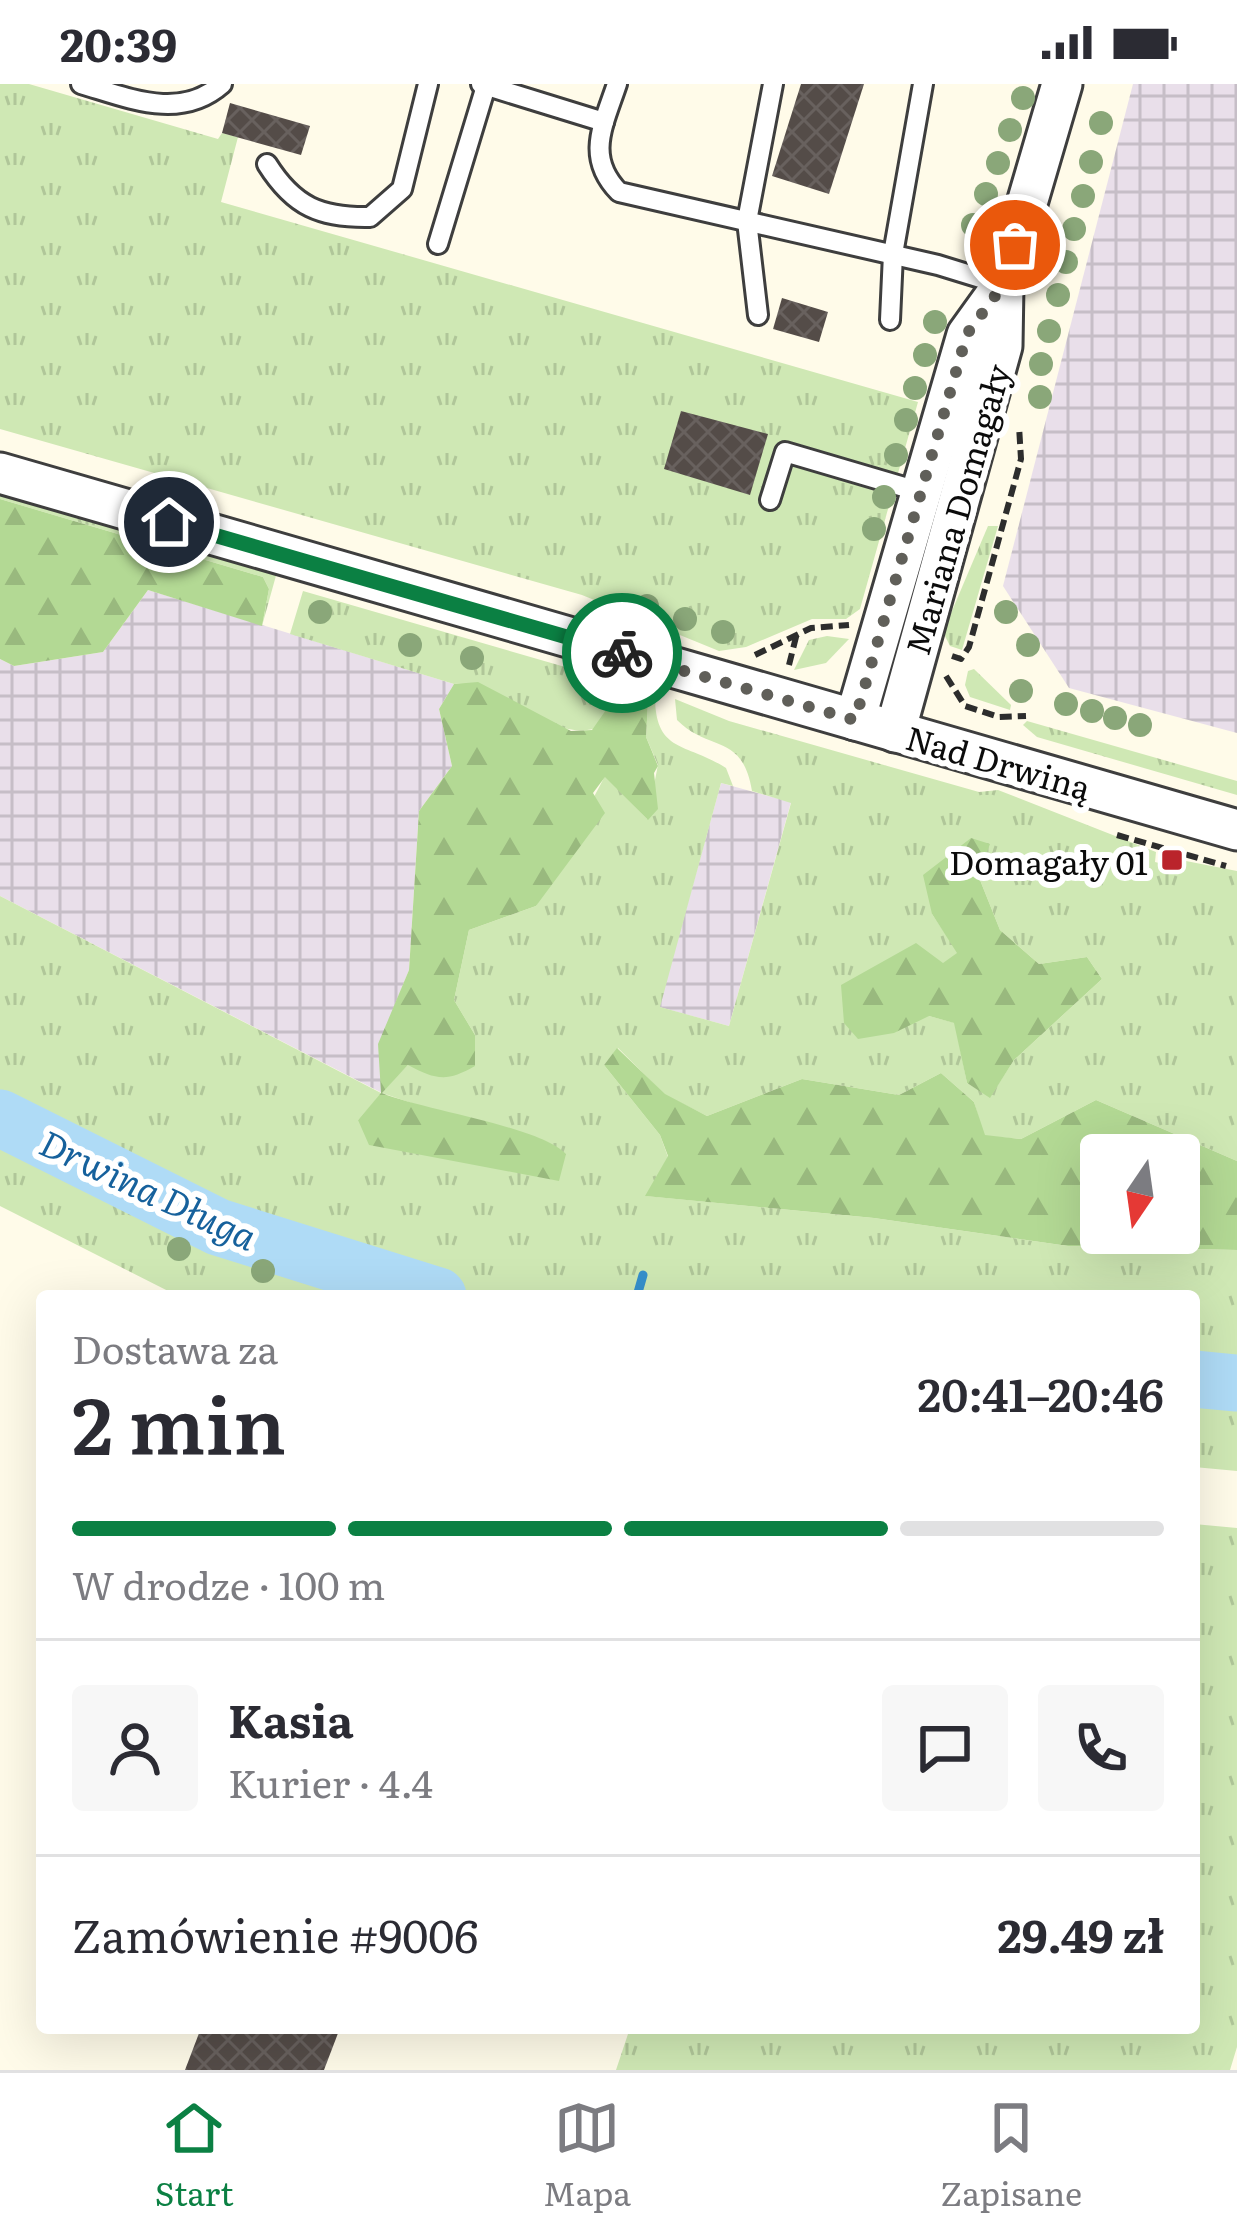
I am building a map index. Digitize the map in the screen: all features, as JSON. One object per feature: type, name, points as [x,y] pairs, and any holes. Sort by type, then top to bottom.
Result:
[{"type":"street","name":"Mariana Domagały","points":[[895,732],[1002,346],[1003,285],[1062,84]]},
{"type":"street","name":"Mariana Domagały","points":[[855,720],[967,334],[1003,285]]},
{"type":"street","name":"Nad Drwiną","points":[[0,473],[1237,830]]},
{"type":"lane","points":[[81,84],[173,106],[198,101],[222,84]]},
{"type":"lane","points":[[267,164],[286,194],[326,218],[370,217],[403,189],[428,84]]},
{"type":"lane","points":[[617,84],[596,154],[601,174],[619,192],[893,254],[1003,285]]},
{"type":"lane","points":[[758,315],[747,221],[773,84]]},
{"type":"lane","points":[[890,320],[893,254],[922,84]]},
{"type":"lane","points":[[438,244],[483,85],[604,122]]},
{"type":"lane","points":[[770,500],[784,452],[922,492]]},
{"type":"path","points":[[961,658],[969,647],[1021,459],[1018,414]]},
{"type":"path","points":[[762,667],[741,661],[797,633],[860,626],[856,635]]},
{"type":"path","points":[[794,675],[782,674],[788,669],[797,633]]},
{"type":"path","points":[[948,655],[949,686],[964,709],[999,717],[1026,716]]},
{"type":"shaded area","points":[[1133,84],[1237,84],[1237,733],[1069,688],[1003,586]]},
{"type":"shaded area","points":[[148,590],[454,684],[439,709],[452,766],[419,811],[409,970],[379,1044],[382,1093],[0,896],[0,659],[14,666],[103,652]]},
{"type":"shaded area","points":[[721,783],[791,802],[729,1026],[659,1007]]},
{"type":"green space","points":[[0,84],[29,84],[218,139],[222,133],[238,137],[221,202],[918,402],[860,609],[846,619],[812,619],[746,647],[719,651],[582,595],[0,429]]},
{"type":"green space","points":[[0,492],[277,572],[262,626],[269,589],[263,577],[0,499]]},
{"type":"green space","points":[[0,499],[263,577],[269,589],[262,626],[148,590],[103,652],[14,666],[0,659]]},
{"type":"green space","points":[[988,526],[998,526],[962,650],[950,646],[943,632]]},
{"type":"green space","points":[[303,591],[655,693],[656,713],[666,737],[726,768],[733,786],[721,783],[660,1007],[729,1026],[791,803],[752,791],[747,772],[733,751],[677,720],[675,699],[729,721],[979,792],[998,790],[1156,852],[1155,862],[1183,869],[1186,861],[1237,871],[1237,1161],[1200,1145],[1200,1134],[1175,1134],[1096,1100],[1021,1139],[984,1136],[974,1102],[941,1073],[899,1095],[802,1079],[707,1116],[665,1095],[618,1048],[604,1065],[660,1135],[668,1157],[646,1196],[874,1218],[1080,1246],[1080,1254],[1237,1250],[1237,1471],[1200,1468],[1200,1290],[166,1290],[0,1206],[0,896],[381,1093],[408,1065],[475,1035],[454,1000],[469,930],[536,906],[605,776],[647,819],[658,765],[646,737],[648,703],[602,726],[571,730],[472,685],[454,684],[290,634]],"holes":[[[978,875],[1000,930],[1039,964],[1087,957],[1102,979],[1014,1060],[990,1097],[967,1083],[955,1023],[929,1016],[943,964],[958,953],[932,914]],[[382,1093],[456,1118],[358,1120]]]},
{"type":"green space","points":[[849,639],[826,663],[794,670],[809,640]]},
{"type":"green space","points":[[974,669],[1011,705],[1010,710],[970,697],[965,685],[968,671]]},
{"type":"green space","points":[[478,682],[571,731],[592,730],[615,697],[648,703],[646,737],[658,766],[654,773],[658,809],[648,820],[605,777],[593,793],[605,813],[536,906],[469,930],[454,1000],[475,1035],[475,1066],[442,1077],[408,1065],[382,1093],[508,1127],[552,1144],[566,1154],[559,1181],[369,1145],[358,1120],[381,1093],[378,1044],[409,970],[419,811],[452,766],[439,709],[454,684]]},
{"type":"green space","points":[[1027,721],[1237,781],[1237,795],[1037,737],[1023,725]]},
{"type":"green space","points":[[971,838],[990,844],[978,875],[1000,930],[1039,964],[1087,957],[1102,979],[1014,1060],[990,1098],[967,1083],[954,1023],[929,1016],[894,1033],[858,1039],[844,1023],[841,985],[916,943],[943,963],[957,953],[932,914],[923,875]]},
{"type":"green space","points":[[617,1048],[665,1094],[707,1116],[802,1079],[899,1095],[941,1073],[974,1102],[985,1135],[1021,1139],[1096,1100],[1175,1134],[1080,1134],[1080,1246],[874,1218],[645,1196],[668,1156],[660,1135],[604,1065]]},
{"type":"green space","points":[[1200,1145],[1237,1161],[1237,1250],[1200,1249]]},
{"type":"green space","points":[[1200,1525],[1237,1528],[1237,2047],[1230,2070],[616,2070],[628,2034],[1200,2034]]},
{"type":"building","points":[[801,84],[864,84],[829,194],[772,176]]},
{"type":"building","points":[[230,103],[310,126],[301,155],[222,133]]},
{"type":"building","points":[[782,298],[828,312],[819,342],[773,329]]},
{"type":"building","points":[[681,411],[768,434],[750,495],[664,469]]},
{"type":"building","points":[[199,2034],[338,2034],[324,2070],[185,2070]]},
{"type":"waterway","name":"Drwina Długa","points":[[0,1118],[218,1227],[419,1290]]},
{"type":"waterway","points":[[639,1290],[643,1275]]},
{"type":"waterway","name":"Drwina Długa","points":[[1200,1380],[1237,1383]]},
{"type":"way so far","points":[[622,653],[855,720],[967,334],[1003,285],[1015,245]]},
{"type":"place","name":"Domagały 01","points":[[1172,860]]},
{"type":"route","points":[[169,522],[622,653]]}]
